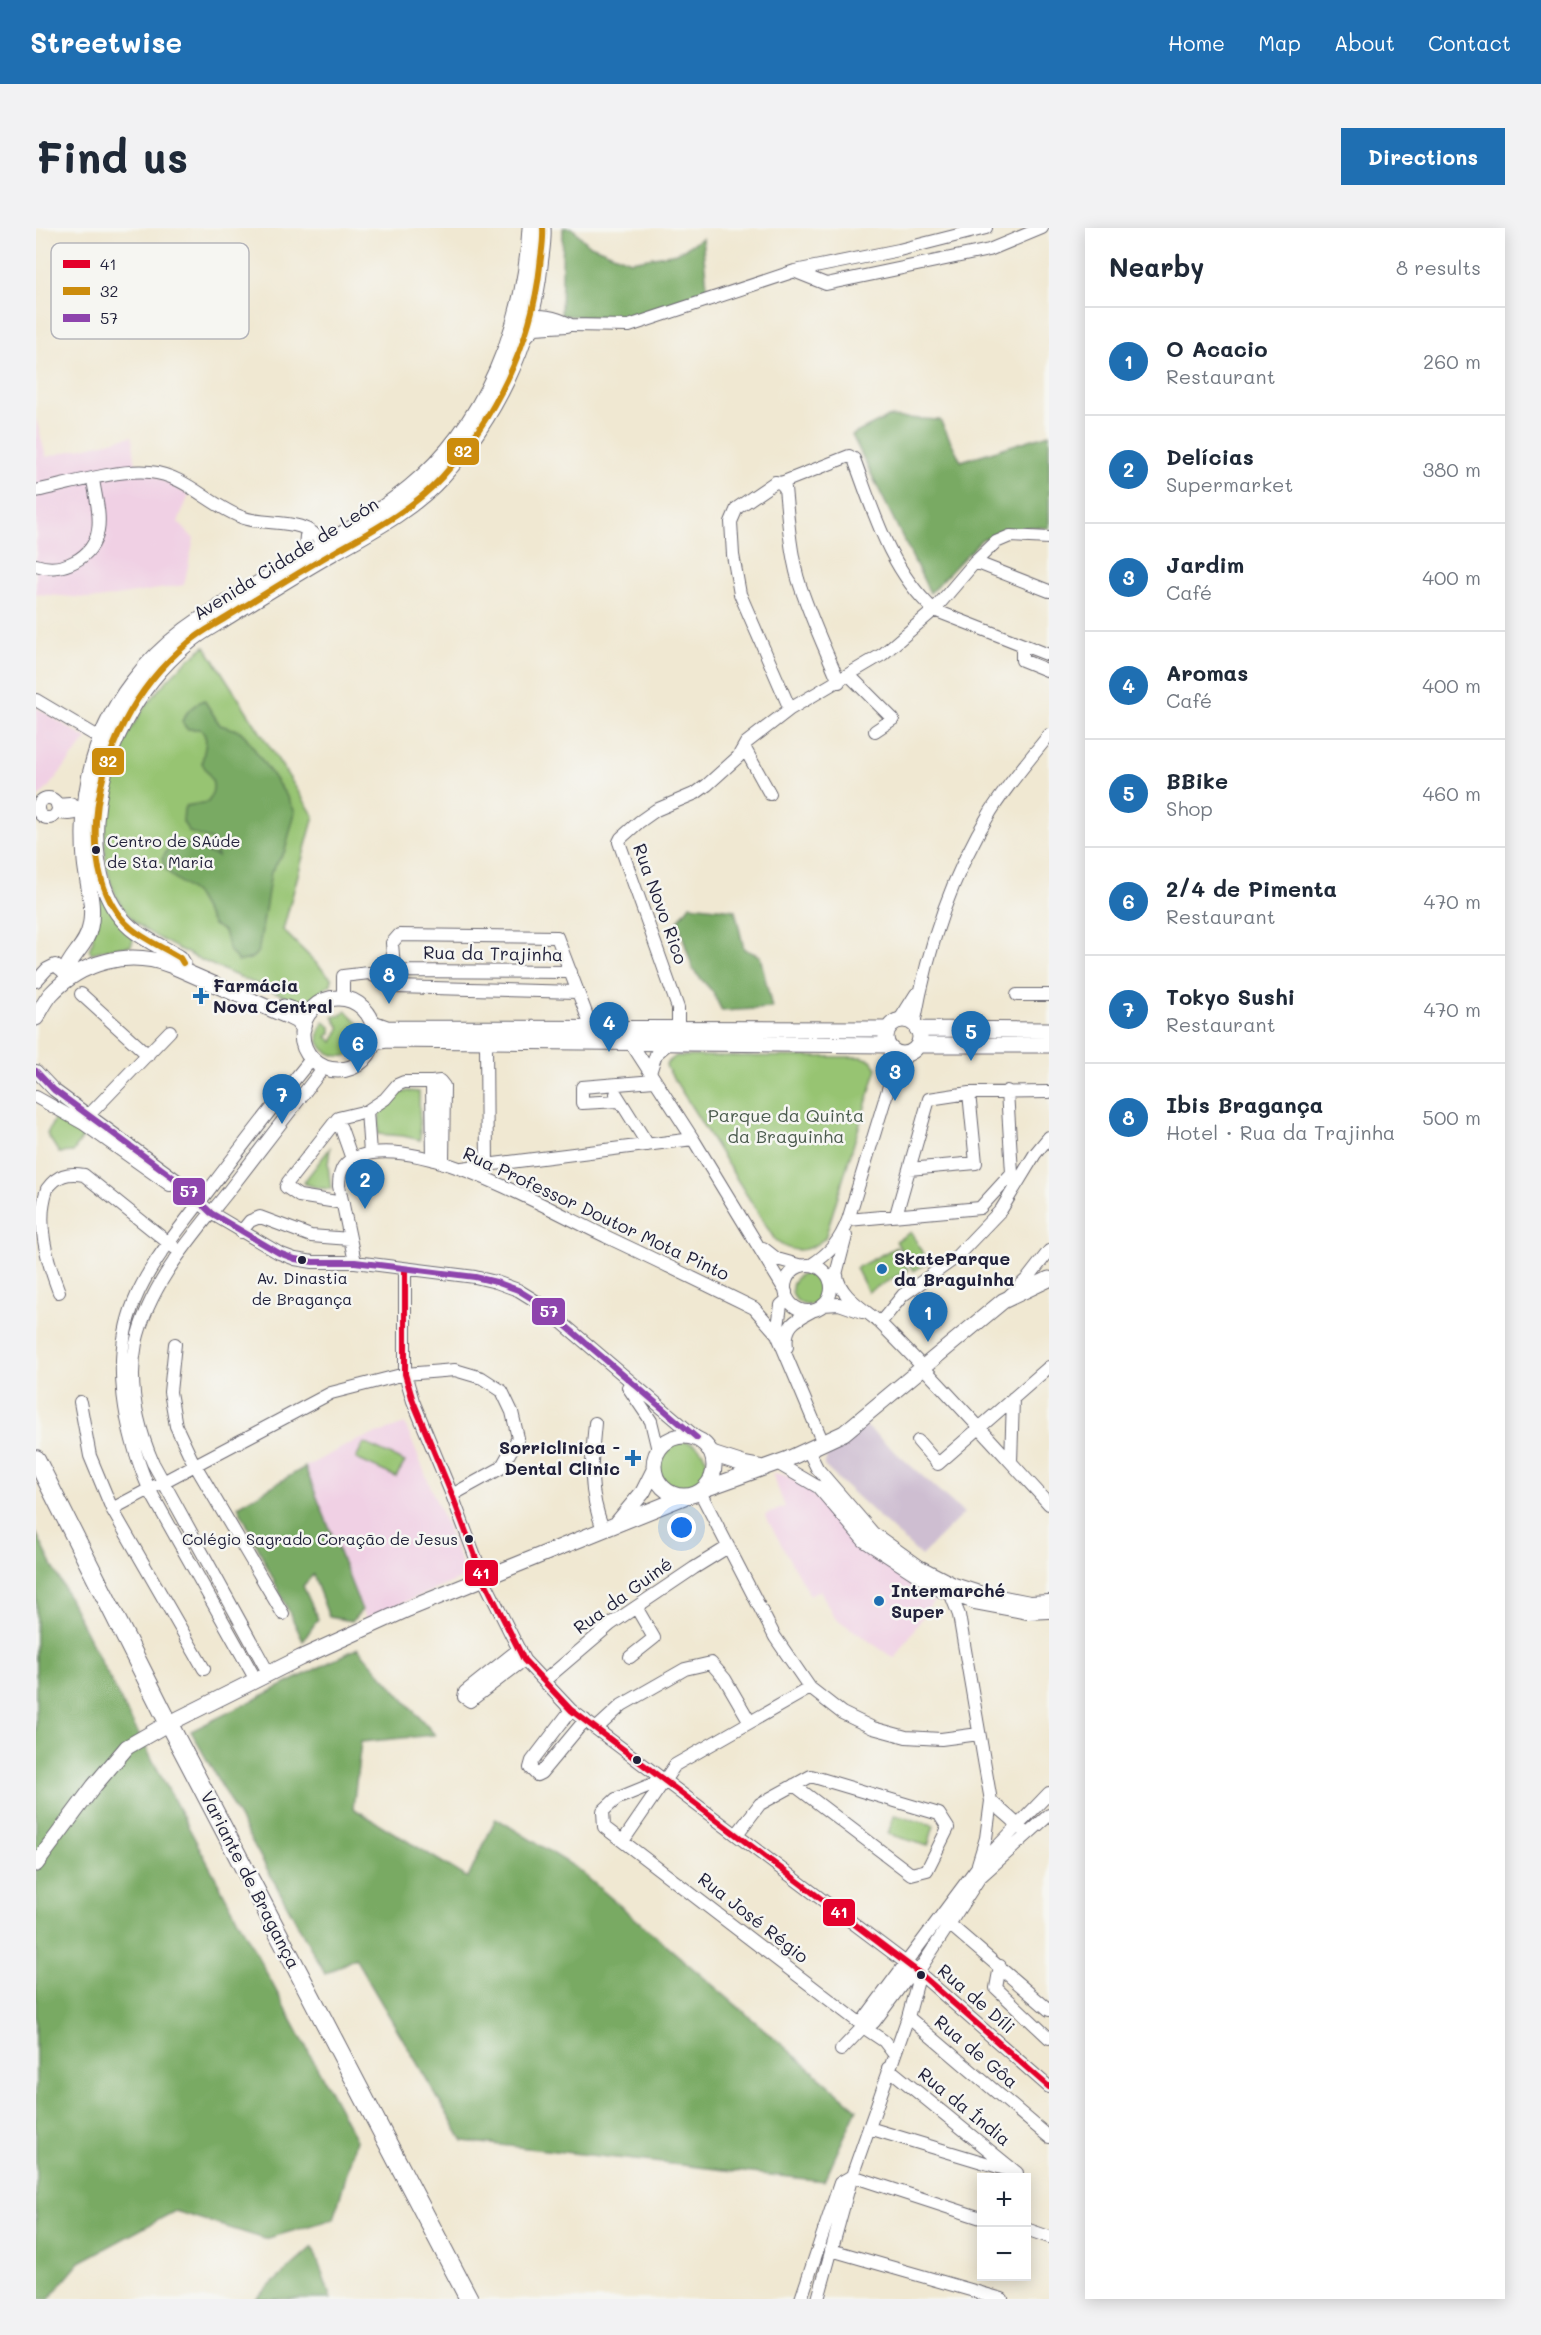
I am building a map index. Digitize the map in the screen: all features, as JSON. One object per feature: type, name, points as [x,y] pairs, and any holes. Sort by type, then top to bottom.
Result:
[{"type":"highway","name":"Variante de Bragança","points":[[36,1460],[177,1741],[469,2299]]},
{"type":"main road","name":"Avenida Cidade de León","points":[[85,941],[92,916],[83,830],[67,809],[86,793],[100,738],[131,684],[155,655],[192,623],[385,506],[434,465],[467,423],[483,398],[502,359],[518,313],[526,272],[530,228]]},
{"type":"main road","name":"Avenida Cidade de León","points":[[134,930],[121,918],[106,894],[98,859],[96,829],[98,797],[116,737],[147,684],[189,642],[279,584],[365,535],[441,478],[465,449],[499,397],[523,341],[535,298],[543,228]]},
{"type":"main road","points":[[131,954],[137,945],[134,930]]},
{"type":"main road","points":[[134,930],[180,958],[183,963]]},
{"type":"main road","points":[[85,941],[87,951],[96,960]]},
{"type":"main road","points":[[36,1018],[67,975],[68,963],[85,941]]},
{"type":"main road","points":[[36,1005],[50,986],[96,960],[112,953],[153,952],[292,1010],[301,1013],[310,1011]]},
{"type":"main road","points":[[131,954],[170,965],[289,1017],[297,1021],[303,1029]]},
{"type":"main road","points":[[330,998],[343,998],[362,1006],[373,1023],[374,1042],[370,1052],[355,1066],[334,1070],[318,1062],[303,1040],[303,1029],[310,1011],[319,1003],[330,998]]},
{"type":"main road","points":[[373,1023],[387,1028],[592,1029],[631,1036]]},
{"type":"main road","points":[[374,1042],[387,1040],[486,1042],[674,1033],[907,1034],[1049,1030]]},
{"type":"main road","points":[[674,1033],[889,1047]]},
{"type":"main road","points":[[907,1034],[898,1054],[889,1047],[886,1040],[907,1034],[1049,1045]]},
{"type":"main road","points":[[178,1719],[408,1609],[484,1580],[618,1522],[808,1450],[844,1433],[1003,1300],[1049,1279]]},
{"type":"main road","points":[[684,1497],[675,1495],[661,1486],[654,1470],[654,1460],[658,1450],[664,1443],[680,1436],[697,1438],[712,1454],[715,1464],[714,1474],[710,1483],[701,1491]]},
{"type":"main road","points":[[712,1454],[743,1464],[770,1465]]},
{"type":"main road","points":[[618,1522],[643,1492],[654,1470]]},
{"type":"main road","points":[[36,1864],[94,1786],[127,1747],[160,1728]]},
{"type":"street","points":[[530,228],[535,248],[526,305],[527,311],[534,320],[565,324],[629,326],[795,272],[899,250],[986,228]]},
{"type":"street","points":[[795,272],[826,284],[989,250],[1042,228]]},
{"type":"street","points":[[535,298],[542,310],[565,324]]},
{"type":"street","points":[[502,359],[514,346],[521,324],[531,316]]},
{"type":"street","points":[[523,341],[535,328],[565,324]]},
{"type":"street","points":[[790,709],[740,594],[733,555],[732,514],[737,508],[775,482],[781,483],[849,456],[854,459],[892,557],[925,602],[934,610],[1049,655]]},
{"type":"street","points":[[36,490],[134,472],[158,473],[181,482],[225,509],[247,519],[296,526],[309,534],[328,536],[342,533]]},
{"type":"street","points":[[36,565],[47,568],[65,565],[82,557],[93,543],[99,521],[93,479]]},
{"type":"street","points":[[781,483],[785,488],[789,533],[807,607],[845,679],[892,719],[875,731]]},
{"type":"street","points":[[309,534],[313,544],[328,548],[347,537],[365,535]]},
{"type":"street","points":[[301,557],[309,534]]},
{"type":"street","name":"Rua Novo Rico","points":[[674,1033],[678,1008],[619,842],[639,822],[656,810],[696,793],[707,785],[738,757],[754,736],[790,709],[845,679],[884,654],[934,610],[975,562],[996,542],[1010,536],[1049,538]]},
{"type":"street","points":[[245,606],[260,588],[315,556],[320,545]]},
{"type":"street","points":[[975,562],[1049,591]]},
{"type":"street","points":[[1022,645],[1022,660],[1049,671]]},
{"type":"street","points":[[36,700],[100,738],[106,747],[98,773],[101,782],[94,788],[91,802],[67,809],[50,818],[38,813],[41,802],[45,799],[54,800],[67,809],[91,821],[91,849],[96,880],[106,894]]},
{"type":"street","points":[[777,1328],[817,1308],[830,1295],[837,1275],[848,1220],[907,1034],[937,927],[971,847],[992,810],[1049,735]]},
{"type":"street","points":[[744,747],[770,794]]},
{"type":"street","points":[[343,998],[343,976],[369,973],[380,979],[394,976],[392,943],[399,936],[557,937],[571,972]]},
{"type":"street","points":[[36,981],[52,965],[57,965],[67,975]]},
{"type":"street","name":"Rua da Trajinha","points":[[578,992],[395,987],[394,976],[571,972],[592,1029]]},
{"type":"street","points":[[81,994],[148,1055]]},
{"type":"street","points":[[1017,995],[1049,995]]},
{"type":"street","points":[[88,1116],[170,1030]]},
{"type":"street","points":[[652,1077],[656,1054],[674,1033]]},
{"type":"street","points":[[631,1036],[652,1077],[693,1139],[757,1245],[785,1299],[798,1308],[817,1308],[839,1304],[877,1320]]},
{"type":"street","points":[[486,1042],[487,1180]]},
{"type":"street","points":[[889,1047],[889,1086]]},
{"type":"street","points":[[262,1677],[149,1489],[132,1442],[126,1414],[123,1354],[126,1327],[134,1303],[168,1244],[318,1062]]},
{"type":"street","points":[[262,1677],[162,1482],[142,1438],[135,1402],[133,1373],[136,1343],[147,1312],[180,1252],[211,1213],[318,1062]]},
{"type":"street","points":[[36,1071],[54,1090],[178,1181],[211,1213],[279,1253],[295,1259],[355,1262],[476,1277],[518,1290],[539,1303],[697,1438]]},
{"type":"street","points":[[620,1101],[582,1103],[582,1088],[610,1086],[652,1077]]},
{"type":"street","points":[[343,1203],[299,1196],[286,1187],[338,1118],[366,1111],[404,1082],[440,1082],[444,1086],[438,1162]]},
{"type":"street","points":[[610,1086],[648,1145]]},
{"type":"street","points":[[848,1220],[980,1208],[1012,1173],[1007,1091]]},
{"type":"street","points":[[896,1215],[929,1099],[969,1093],[1049,1092]]},
{"type":"street","points":[[909,1169],[976,1163],[969,1093]]},
{"type":"street","points":[[36,1095],[84,1124],[173,1187],[200,1203]]},
{"type":"street","points":[[36,1095],[50,1097],[63,1105],[71,1102]]},
{"type":"street","points":[[366,1111],[370,1153]]},
{"type":"street","points":[[334,1123],[342,1128],[352,1159],[342,1166],[339,1175],[355,1262]]},
{"type":"street","points":[[877,1320],[903,1295],[954,1259],[1001,1210],[1035,1154],[1049,1137]]},
{"type":"street","points":[[460,1168],[693,1139]]},
{"type":"street","name":"Rua Professor Doutor Mota Pinto","points":[[352,1159],[370,1153],[408,1154],[460,1168],[759,1312],[777,1328],[823,1443]]},
{"type":"street","points":[[58,1292],[37,1232],[37,1211],[40,1201],[53,1181],[64,1174],[84,1174],[180,1252]]},
{"type":"street","points":[[242,1232],[250,1221],[260,1217],[311,1236],[350,1239]]},
{"type":"street","points":[[777,1328],[785,1299],[787,1279],[796,1269],[806,1266],[835,1246],[848,1220]]},
{"type":"street","points":[[757,1245],[777,1259],[823,1271],[831,1289]]},
{"type":"street","points":[[1003,1300],[1047,1259]]},
{"type":"street","name":"Rua de Díli","points":[[405,1269],[405,1374],[413,1401],[484,1580],[522,1655],[572,1710],[918,1972],[1049,2087]]},
{"type":"street","points":[[837,1275],[844,1292],[877,1320],[924,1367],[1049,1504]]},
{"type":"street","points":[[759,1312],[768,1310],[785,1299]]},
{"type":"street","points":[[787,1354],[786,1332],[795,1321]]},
{"type":"street","points":[[175,1344],[170,1392],[176,1426],[283,1614]]},
{"type":"street","points":[[918,1441],[938,1464],[1049,1367]]},
{"type":"street","points":[[112,1509],[331,1393],[405,1374],[454,1370],[482,1378],[502,1391],[512,1412],[518,1438],[501,1468],[452,1495]]},
{"type":"street","points":[[619,1373],[651,1421],[658,1450]]},
{"type":"street","points":[[1011,1462],[1013,1398]]},
{"type":"street","points":[[80,1402],[90,1456],[112,1509],[204,1670]]},
{"type":"street","points":[[595,1422],[591,1461],[594,1504],[603,1528]]},
{"type":"street","points":[[808,1450],[817,1468],[873,1533],[919,1566],[954,1584],[980,1592],[1030,1602],[1049,1600]]},
{"type":"street","points":[[770,1465],[818,1487],[864,1541],[941,1591],[975,1604],[1028,1613],[1049,1612]]},
{"type":"street","points":[[701,1491],[775,1636],[810,1688],[842,1713],[873,1728],[906,1737],[940,1739],[979,1734]]},
{"type":"street","name":"Rua da Guiné","points":[[544,1681],[611,1624],[728,1547]]},
{"type":"street","points":[[951,1595],[959,1616],[991,1801],[976,1869]]},
{"type":"street","points":[[959,1616],[975,1604]]},
{"type":"street","points":[[630,1657],[654,1638],[636,1607]]},
{"type":"street","points":[[597,1728],[622,1705],[685,1669],[711,1663],[725,1679],[750,1722]]},
{"type":"street","points":[[623,1841],[675,1765],[810,1688]]},
{"type":"street","points":[[572,1710],[532,1761],[530,1768],[532,1772],[541,1773],[585,1720]]},
{"type":"street","points":[[737,1834],[760,1804],[794,1785],[812,1776],[939,1814],[948,1828],[927,1870],[911,1874],[794,1785]]},
{"type":"street","name":"Rua José Régio","points":[[665,1779],[616,1798],[603,1811],[604,1827],[884,2041],[894,2054]]},
{"type":"street","points":[[818,2299],[852,2176],[888,2068],[908,2017],[918,1972],[948,1923],[996,1855],[1019,1825],[1049,1793]]},
{"type":"street","points":[[991,1801],[1022,1830],[1014,1845]]},
{"type":"street","points":[[841,2050],[864,2026],[905,1963],[976,1869],[1014,1845],[1049,1815]]},
{"type":"street","points":[[989,1817],[990,1848],[996,1855]]},
{"type":"street","points":[[948,1923],[1049,2010]]},
{"type":"street","points":[[1000,1966],[996,1988],[1049,2038]]},
{"type":"street","points":[[864,2026],[874,2022],[906,1979],[918,1972]]},
{"type":"street","name":"Rua de Gôa","points":[[908,2017],[1049,2137]]},
{"type":"street","name":"Rua da Índia","points":[[869,2128],[1017,2173],[888,2068]]},
{"type":"street","points":[[801,2299],[840,2183],[852,2176],[977,2217]]},
{"type":"street","points":[[1031,2231],[1049,2237]]},
{"type":"street","points":[[831,2250],[1002,2299]]},
{"type":"shaded area","points":[[36,418],[46,457],[132,436],[136,465],[189,495],[178,522],[194,539],[184,585],[98,599],[36,594]]},
{"type":"shaded area","points":[[36,707],[87,739],[36,799]]},
{"type":"shaded area","points":[[405,1424],[465,1572],[463,1578],[366,1618],[305,1467],[353,1442]]},
{"type":"shaded area","points":[[866,1426],[964,1513],[921,1556],[824,1466],[830,1447]]},
{"type":"shaded area","points":[[772,1473],[785,1475],[806,1487],[863,1548],[935,1598],[895,1659],[834,1617],[820,1590],[810,1596],[765,1515],[785,1507]]},
{"type":"green space","points":[[563,228],[572,228],[588,244],[631,261],[677,253],[702,238],[708,296],[623,320],[561,315]]},
{"type":"green space","points":[[888,417],[940,420],[961,461],[1049,434],[1049,528],[1029,527],[982,539],[930,593],[852,435]]},
{"type":"green space","points":[[205,646],[314,816],[283,930],[332,979],[331,984],[304,1004],[210,964],[151,934],[136,923],[121,905],[111,883],[104,834],[106,808],[111,783],[126,739],[150,700],[182,666]]},
{"type":"green space","points":[[204,700],[220,725],[240,731],[246,737],[295,812],[285,851],[271,872],[258,951],[254,957],[245,960],[238,961],[229,950],[224,931],[213,925],[195,894],[172,876],[165,868],[162,859],[168,848],[182,842],[217,856],[214,841],[189,832],[183,822],[186,806],[208,802],[213,790],[212,781],[202,763],[206,745],[205,737],[200,729],[187,729],[182,722],[190,709]]},
{"type":"green space","points":[[91,875],[134,937],[131,946],[92,953],[89,950],[93,940]]},
{"type":"green space","points":[[690,905],[735,910],[744,949],[760,956],[772,1008],[722,1011],[712,991],[693,970],[678,921]]},
{"type":"green space","points":[[346,1010],[360,1025],[363,1041],[359,1050],[350,1055],[339,1056],[329,1053],[321,1046],[319,1036],[324,1022],[331,1027],[331,1033],[327,1037],[333,1042],[340,1028],[333,1017],[341,1015]]},
{"type":"green space","name":"Parque da Quinta da Braguinha","points":[[676,1056],[862,1057],[871,1060],[877,1068],[825,1238],[819,1243],[807,1249],[794,1250],[775,1240],[667,1068],[666,1064]]},
{"type":"green space","points":[[419,1092],[420,1140],[378,1134],[380,1111],[401,1093]]},
{"type":"green space","points":[[56,1116],[86,1133],[73,1152],[59,1153],[47,1134]]},
{"type":"green space","points":[[330,1148],[328,1165],[331,1189],[303,1183]]},
{"type":"green space","points":[[911,1232],[928,1263],[913,1271],[896,1241]]},
{"type":"green space","name":"SkateParque da Braguinha","points":[[896,1247],[908,1270],[868,1292],[856,1268]]},
{"type":"green space","points":[[808,1273],[819,1278],[824,1289],[819,1300],[808,1305],[797,1300],[792,1289],[797,1278]]},
{"type":"green space","points":[[683,1442],[700,1449],[707,1466],[700,1483],[683,1490],[666,1483],[659,1466],[666,1449]]},
{"type":"green space","points":[[364,1443],[405,1462],[396,1477],[356,1459]]},
{"type":"green space","points":[[305,1467],[362,1610],[352,1621],[329,1617],[313,1575],[303,1586],[318,1619],[303,1641],[238,1506]]},
{"type":"green space","points":[[36,1533],[122,1703],[356,2140],[334,2219],[265,2239],[175,2211],[80,2262],[49,2299],[36,2299]]},
{"type":"green space","points":[[358,1648],[435,1735],[361,1742],[353,1808],[468,1878],[496,1818],[575,1867],[857,2109],[824,2181],[463,2141],[355,1958],[325,1974],[191,1731]]},
{"type":"green space","points":[[894,1815],[934,1825],[928,1846],[888,1834]]},
{"type":"green space","points":[[313,2247],[331,2299],[255,2299]]},
{"type":"transit line","name":"32","points":[[183,963],[180,958],[136,932],[121,917],[106,893],[98,865],[96,821],[99,795],[113,746],[124,723],[152,680],[169,660],[193,639],[392,518],[431,489],[442,477],[478,431],[508,379],[519,352],[536,295],[543,228]]},
{"type":"transit line","name":"57","points":[[36,1071],[54,1090],[178,1181],[211,1213],[279,1253],[313,1262],[355,1262],[475,1277],[518,1290],[539,1303],[697,1438]]},
{"type":"transit line","name":"41","points":[[405,1269],[405,1374],[413,1401],[484,1580],[524,1660],[571,1710],[918,1972],[1049,2087]]},
{"type":"place","name":"Centro de SAúde de Sta. Maria","points":[[96,850]]},
{"type":"place","name":"Farmácia Nova Central","points":[[201,996]]},
{"type":"place","name":"Ibis Bragança","points":[[389,1004]]},
{"type":"place","name":"Aromas","points":[[609,1052]]},
{"type":"place","name":"BBike","points":[[971,1061]]},
{"type":"place","name":"2/4 de Pimenta","points":[[358,1073]]},
{"type":"place","name":"Jardim","points":[[895,1101]]},
{"type":"place","name":"Tokyo Sushi","points":[[282,1124]]},
{"type":"place","name":"Delícias","points":[[365,1209]]},
{"type":"place","name":"Av. Dinastia de Bragança","points":[[302,1260]]},
{"type":"place","name":"SkateParque da Braguinha","points":[[882,1269]]},
{"type":"place","name":"O Acacio","points":[[928,1342]]},
{"type":"place","name":"Sorriclinica - Dental Clinic","points":[[633,1458]]},
{"type":"place","name":"Colégio Sagrado Coração de Jesus","points":[[469,1539]]},
{"type":"place","name":"Intermarché Super","points":[[879,1601]]}]
